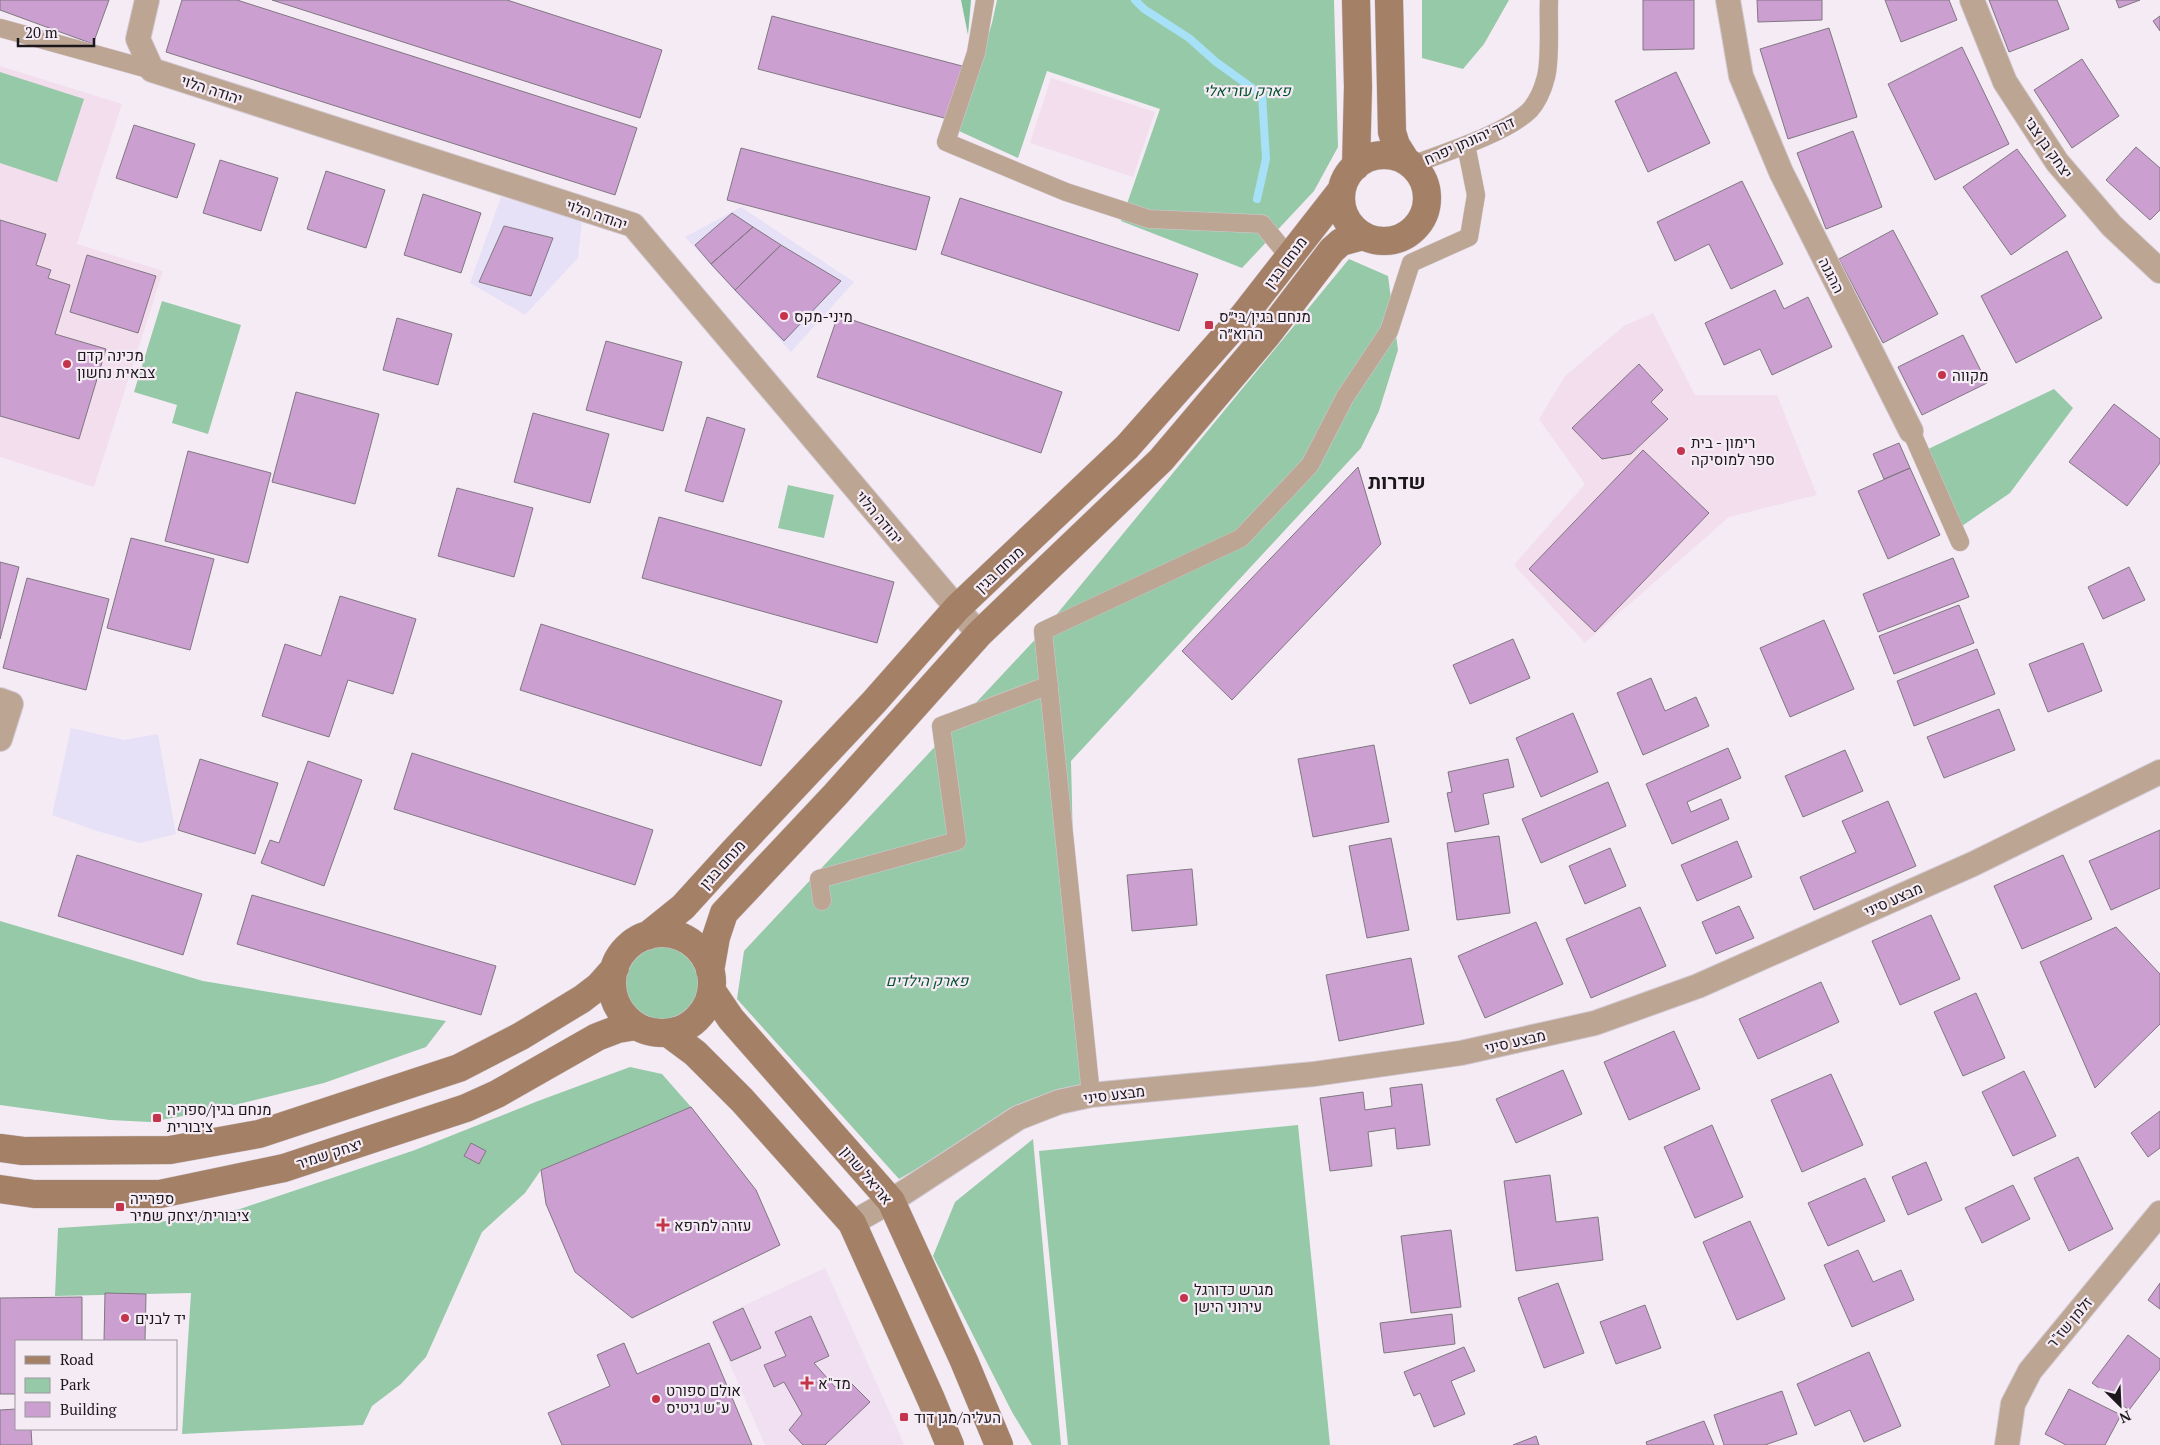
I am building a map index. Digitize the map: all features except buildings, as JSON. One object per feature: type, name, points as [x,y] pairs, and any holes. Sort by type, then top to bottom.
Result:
[{"type":"main road","points":[[1356,0],[1358,87],[1356,166]]},
{"type":"main road","points":[[1389,0],[1392,132],[1396,145],[1409,163],[1422,176],[1428,196],[1421,222],[1411,233],[1402,238],[1380,242],[1363,236],[1345,218],[1340,192],[1344,182],[1356,166],[1369,158],[1381,155],[1394,156],[1409,163]]},
{"type":"main road","name":"מנחם בגין","points":[[647,936],[683,907],[720,865],[874,702],[957,608],[1127,447],[1244,315],[1340,192]]},
{"type":"main road","name":"מנחם בגין","points":[[711,981],[716,937],[724,913],[835,794],[979,634],[1161,460],[1267,336],[1332,250],[1341,242],[1363,236]]},
{"type":"main road","points":[[0,1148],[23,1151],[170,1150],[259,1134],[459,1068],[521,1036],[582,1000],[599,986],[614,968],[625,950],[639,939],[647,936],[671,933],[685,939],[696,947],[704,957],[711,981],[707,1004],[697,1019],[682,1029],[668,1033],[651,1032],[636,1026],[622,1014],[614,999],[612,982],[614,968]]},
{"type":"main road","name":"אריאל שרון","points":[[711,981],[736,1026],[891,1201],[964,1361],[999,1445]]},
{"type":"main road","name":"יצחק שמיר","points":[[0,1189],[34,1194],[160,1194],[284,1168],[466,1108],[497,1094],[597,1037],[618,1029],[636,1026]]},
{"type":"main road","points":[[668,1033],[696,1053],[742,1100],[852,1223],[950,1445]]},
{"type":"street","points":[[147,0],[138,39],[152,70]]},
{"type":"street","points":[[985,0],[976,53],[946,142],[1066,192],[1149,219],[1262,224],[1290,258]]},
{"type":"street","name":"דרך יהונתן יפרח","points":[[1409,163],[1466,145],[1515,122],[1530,110],[1541,94],[1547,74],[1548,0]]},
{"type":"street","name":"ההגנה","points":[[1728,0],[1741,76],[1781,172],[1911,431],[1960,542]]},
{"type":"street","name":"יצחק בן צבי","points":[[1972,0],[2005,82],[2057,162],[2112,226],[2160,271]]},
{"type":"street","points":[[0,28],[152,70]]},
{"type":"street","name":"יהודה הלוי","points":[[152,70],[633,225],[979,634]]},
{"type":"street","points":[[1091,1095],[1043,631],[1241,538],[1310,465],[1345,397],[1388,331],[1410,263],[1469,236],[1476,195],[1466,145]]},
{"type":"street","points":[[822,901],[819,878],[957,841],[941,726],[1049,685]]},
{"type":"street","points":[[0,739],[5,702]]},
{"type":"street","name":"מבצע סיני","points":[[852,1223],[891,1201],[1018,1118],[1059,1102],[1091,1095],[1334,1072],[1461,1053],[1595,1023],[1698,986],[1973,864],[2160,772]]},
{"type":"street","name":"זלמן שז\"ר","points":[[2007,1445],[2013,1404],[2030,1371],[2160,1213]]},
{"type":"shaded area","name":"מכינה קדם צבאית נחשון","points":[[0,66],[122,104],[77,244],[163,271],[94,487],[0,457]]},
{"type":"shaded area","points":[[1051,78],[1155,112],[1133,177],[1030,143]]},
{"type":"shaded area","points":[[501,197],[582,221],[578,258],[525,315],[470,283]]},
{"type":"shaded area","points":[[741,207],[854,282],[791,352],[685,237]]},
{"type":"shaded area","name":"רימון - בית ספר למוסיקה","points":[[1653,313],[1695,395],[1777,395],[1817,495],[1729,517],[1585,643],[1514,565],[1585,484],[1539,419],[1565,376],[1624,326]]},
{"type":"shaded area","points":[[71,728],[124,740],[158,734],[176,834],[140,843],[97,831],[52,815]]},
{"type":"shaded area","name":"מד\"א","points":[[825,1268],[904,1444],[765,1445],[711,1321]]},
{"type":"green space","points":[[961,0],[971,0],[968,35]]},
{"type":"green space","name":"פארק עזריאלי","points":[[997,0],[1334,0],[1338,147],[1314,191],[1242,268],[1121,221],[1160,109],[1047,71],[1018,158],[959,131],[992,23]]},
{"type":"green space","points":[[1422,0],[1509,0],[1484,44],[1463,69],[1422,58]]},
{"type":"green space","points":[[0,72],[84,99],[57,182],[0,163]]},
{"type":"green space","name":"פארק הילדים","points":[[1349,259],[1388,276],[1398,350],[1379,411],[1361,448],[1071,761],[1075,929],[1099,1083],[1022,1108],[899,1179],[737,999],[744,951],[1043,631]]},
{"type":"green space","points":[[162,301],[241,325],[208,434],[172,423],[177,405],[134,392]]},
{"type":"green space","points":[[2054,389],[2073,408],[2010,493],[1959,528],[1924,451]]},
{"type":"green space","points":[[788,485],[834,495],[824,538],[778,528]]},
{"type":"green space","points":[[0,921],[203,981],[446,1021],[426,1047],[324,1083],[210,1111],[150,1122],[110,1120],[0,1105]]},
{"type":"green space","points":[[665,946],[680,949],[693,958],[702,971],[705,986],[702,1001],[693,1014],[680,1023],[665,1026],[650,1023],[637,1014],[628,1001],[625,986],[628,971],[637,958],[650,949]]},
{"type":"green space","points":[[630,1067],[662,1074],[691,1107],[541,1170],[525,1193],[482,1232],[426,1357],[401,1384],[372,1406],[363,1425],[182,1434],[191,1293],[55,1296],[58,1228],[183,1220],[240,1209],[415,1150]]},
{"type":"green space","name":"מגרש כדורגל עירוני הישן","points":[[1298,1125],[1330,1445],[1068,1445],[1039,1151]]},
{"type":"green space","points":[[1033,1139],[1061,1445],[1032,1445],[1012,1412],[933,1256],[955,1202]]},
{"type":"waterway","points":[[1135,0],[1144,9],[1189,38],[1216,62],[1262,95],[1266,159],[1257,199]]},
{"type":"place","name":"מיני-מקס","points":[[784,316]]},
{"type":"place","name":"מנחם בגין/בי״ס הרוא״ה","points":[[1209,325]]},
{"type":"place","name":"מכינה קדם צבאית נחשון","points":[[67,364]]},
{"type":"place","name":"מקווה","points":[[1942,375]]},
{"type":"place","name":"רימון - בית ספר למוסיקה","points":[[1681,451]]},
{"type":"place","name":"מנחם בגין/ספריה ציבורית","points":[[157,1118]]},
{"type":"place","name":"ספרייה ציבורית/יצחק שמיר","points":[[120,1207]]},
{"type":"place","name":"עזרה למרפא","points":[[663,1225]]},
{"type":"place","name":"מגרש כדורגל עירוני הישן","points":[[1184,1298]]},
{"type":"place","name":"יד לבנים","points":[[125,1318]]},
{"type":"place","name":"מד\"א","points":[[807,1383]]},
{"type":"place","name":"אולם ספורט ע\"ש גיטיס","points":[[656,1399]]},
{"type":"place","name":"העליה/מגן דוד","points":[[904,1417]]},
{"type":"district","name":"שדרות","points":[[1397,481]]}]
